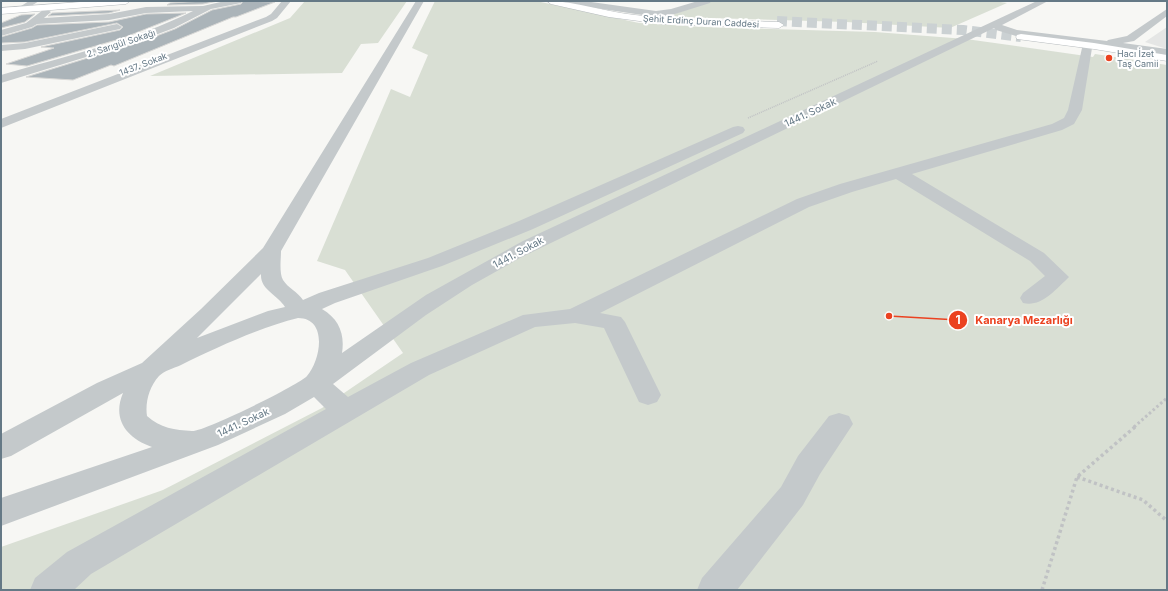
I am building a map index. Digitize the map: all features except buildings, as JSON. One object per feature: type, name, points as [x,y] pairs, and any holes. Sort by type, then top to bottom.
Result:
[{"type":"main road","points":[[1,11],[101,1]]},
{"type":"main road","points":[[1,11],[49,9],[126,1]]},
{"type":"main road","name":"Şehit Erdinç Duran Caddesi","points":[[551,1],[622,16],[675,22],[778,23],[662,18],[630,14],[567,1]]},
{"type":"main road","points":[[1021,38],[1088,45],[1166,56],[1094,46],[1021,38]]},
{"type":"street","points":[[22,8],[35,1]]},
{"type":"street","points":[[1,37],[34,34],[63,29],[101,18],[146,8],[164,1]]},
{"type":"street","name":"2. Sarıgül Sokağı","points":[[1,79],[138,38],[171,26],[207,8],[238,1]]},
{"type":"street","name":"1437. Sokak","points":[[1,119],[267,16],[279,1]]},
{"type":"street","points":[[1,124],[266,20],[274,16],[287,1]]},
{"type":"street","points":[[197,442],[176,442],[159,438],[144,430],[134,420],[132,408],[135,395],[141,382],[152,367],[201,322],[271,251],[420,1]]},
{"type":"street","points":[[567,1],[643,13],[672,12],[707,1]]},
{"type":"street","points":[[604,6],[628,1]]},
{"type":"street","name":"1441. Sokak","points":[[1,448],[106,390],[152,367],[242,328],[276,316],[298,311],[328,298],[435,262],[526,225],[1023,1]]},
{"type":"street","name":"1441. Sokak","points":[[1,512],[53,492],[197,442],[276,407],[316,383],[419,309],[506,257],[1044,1]]},
{"type":"street","points":[[1,48],[25,46],[115,27],[137,20],[145,14],[146,8]]},
{"type":"street","points":[[1,33],[24,27],[36,20],[49,9],[207,8]]},
{"type":"street","points":[[996,24],[999,28],[1016,33],[1088,45],[1130,39],[1167,12]]},
{"type":"street","points":[[36,20],[101,18]]},
{"type":"street","points":[[1130,39],[1137,45],[1166,56]]},
{"type":"street","points":[[575,316],[803,203],[898,173],[1057,127],[1069,121],[1075,110],[1088,45]]},
{"type":"street","points":[[14,58],[33,52],[25,46]]},
{"type":"street","points":[[898,173],[1037,257],[1058,277],[1031,298]]},
{"type":"street","points":[[271,251],[271,277],[274,284],[292,300],[298,311],[312,312],[322,319],[328,327],[332,347],[324,370],[316,383],[345,411]]},
{"type":"street","points":[[48,590],[79,563],[420,368],[531,320],[575,316],[613,322],[648,395]]},
{"type":"street","points":[[714,590],[792,496],[809,465],[839,424]]},
{"type":"path","points":[[1042,590],[1077,477],[1167,398]]},
{"type":"path","points":[[1077,477],[1143,500],[1167,520]]},
{"type":"shaded area","points":[[305,1],[407,1],[378,43],[361,44],[342,73],[150,76],[290,18]]},
{"type":"shaded area","points":[[435,1],[536,1],[639,23],[703,27],[875,32],[966,39],[1093,57],[1095,54],[1167,65],[1167,590],[1,590],[1,547],[163,490],[322,408],[403,353],[345,270],[317,261],[391,89],[410,97],[428,55],[412,48]]},
{"type":"shaded area","points":[[712,1],[994,1],[1007,3],[950,28],[846,22],[675,17],[674,14]]},
{"type":"shaded area","points":[[1167,27],[1167,49],[1145,42]]},
{"type":"tunnel","points":[[777,21],[963,30],[1021,37]]},
{"type":"place","name":"Hacı İzet Taş Camii","points":[[1109,58]]},
{"type":"place","name":"Kanarya Mezarlığı","points":[[889,316]]}]
